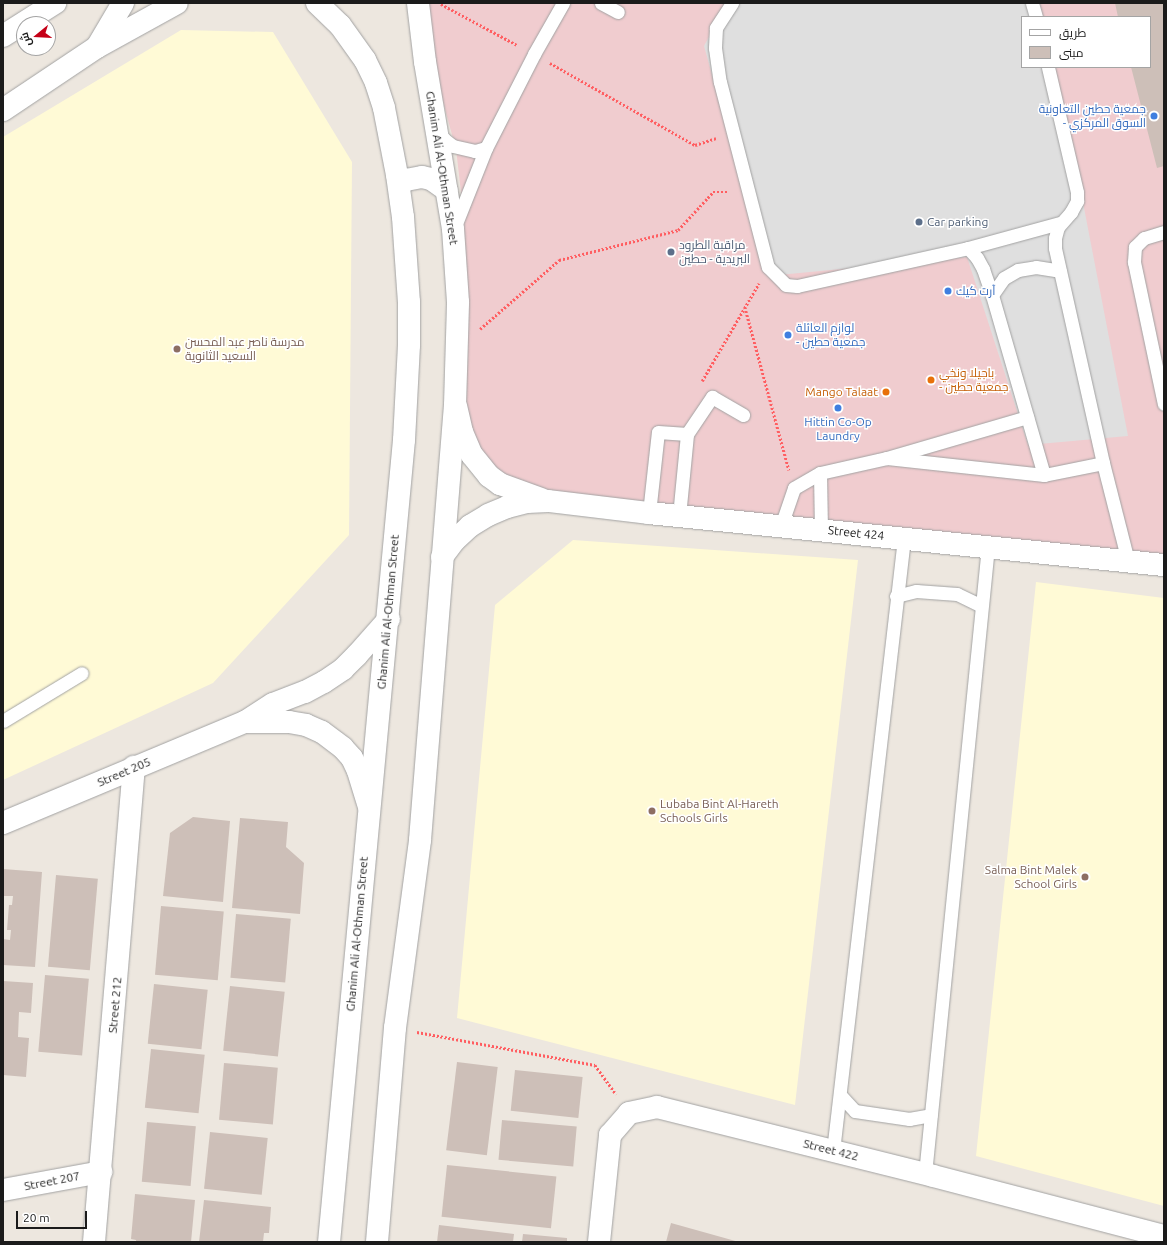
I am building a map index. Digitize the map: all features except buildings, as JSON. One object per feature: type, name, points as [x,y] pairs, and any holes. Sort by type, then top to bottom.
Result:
[{"type":"street","points":[[3,36],[55,3]]},
{"type":"street","points":[[97,48],[123,3]]},
{"type":"street","points":[[3,110],[97,48],[177,3]]},
{"type":"street","name":"Ghanim Ali Al-Othman Street","points":[[317,3],[340,25],[365,60],[376,84],[384,108],[399,185],[407,258],[409,346],[404,440],[329,1242]]},
{"type":"street","name":"Ghanim Ali Al-Othman Street","points":[[377,1242],[395,1028],[420,840],[455,405],[457,350],[458,302],[453,229],[425,62],[418,3]]},
{"type":"street","points":[[399,185],[413,178],[422,177],[431,179],[447,190]]},
{"type":"street","name":"Street 424","points":[[455,405],[462,432],[472,455],[489,476],[500,484],[548,501]]},
{"type":"street","name":"Street 424","points":[[442,557],[455,540],[470,526],[488,515],[520,503],[548,501],[649,513],[988,546],[1164,565]]},
{"type":"street","name":"Street 205","points":[[3,823],[134,767],[245,722],[273,704],[305,692],[324,682],[343,669],[357,655],[388,618]]},
{"type":"street","name":"Street 205","points":[[245,722],[289,722],[306,725],[322,732],[343,748],[352,758],[358,771],[369,806]]},
{"type":"street","name":"Street 212","points":[[94,1242],[134,767]]},
{"type":"street","name":"Street 422","points":[[629,1113],[657,1107],[1164,1236]]},
{"type":"street","points":[[599,1242],[610,1135],[629,1113]]},
{"type":"street","name":"Street 207","points":[[3,1190],[101,1172]]},
{"type":"lane","points":[[453,229],[486,148],[534,54],[563,3]]},
{"type":"lane","points":[[601,3],[618,12]]},
{"type":"lane","points":[[732,3],[716,28],[715,48],[720,82],[768,267],[786,285],[798,286],[968,248],[1060,223]]},
{"type":"lane","points":[[1032,3],[1036,16]]},
{"type":"lane","points":[[1048,68],[1077,192],[1076,201],[1071,212],[1060,223],[1055,238],[1055,248],[1103,463],[1128,561]]},
{"type":"lane","points":[[437,130],[444,139],[453,146],[475,151],[486,148]]},
{"type":"lane","points":[[1164,232],[1144,238],[1135,246],[1134,262],[1164,404]]},
{"type":"lane","points":[[968,248],[977,258],[983,269],[992,295],[1044,475]]},
{"type":"lane","points":[[992,295],[1004,278],[1018,270],[1036,267],[1060,271]]},
{"type":"lane","points":[[679,516],[687,434],[712,398],[743,415]]},
{"type":"lane","points":[[781,526],[794,488],[820,473],[887,458],[1027,418]]},
{"type":"lane","points":[[649,513],[658,432],[687,434]]},
{"type":"lane","points":[[887,458],[1044,475],[1103,463]]},
{"type":"lane","points":[[820,473],[821,530]]},
{"type":"lane","points":[[833,1151],[896,596],[904,538]]},
{"type":"lane","points":[[924,1174],[980,605],[988,546]]},
{"type":"lane","points":[[896,596],[916,592],[957,594],[980,605]]},
{"type":"lane","points":[[3,721],[82,673]]},
{"type":"lane","points":[[840,1095],[855,1111],[909,1119],[931,1115]]},
{"type":"path","points":[[438,3],[534,54],[695,145],[733,133]]},
{"type":"path","points":[[457,350],[559,260],[678,230],[713,192],[748,192]]},
{"type":"path","points":[[698,386],[768,267]]},
{"type":"path","points":[[745,307],[794,488]]},
{"type":"path","points":[[395,1028],[595,1065],[629,1113]]},
{"type":"shaded area","points":[[428,3],[1164,3],[1164,565],[548,501],[476,462],[466,405],[468,347],[467,305],[462,201],[456,149],[433,66]]},
{"type":"shaded area","name":"Car parking","points":[[727,3],[1032,3],[1036,16],[1021,16],[1021,68],[1049,68],[1080,187],[1128,436],[1028,445],[967,257],[768,276],[704,46]]},
{"type":"shaded area","name":"مدرسة ناصر عبد المحسن السعيد الثانوية","points":[[181,30],[273,32],[352,162],[349,535],[213,683],[3,780],[3,137]]},
{"type":"shaded area","name":"Lubaba Bint Al-Hareth Schools Girls","points":[[573,540],[858,560],[795,1105],[457,1018],[495,605]]},
{"type":"shaded area","name":"Salma Bint Malek School Girls","points":[[1036,582],[1164,598],[1164,1206],[976,1156]]},
{"type":"place","name":"جمعية حطين التعاونية - السوق المركزي","points":[[1154,116]]},
{"type":"place","name":"Car parking","points":[[919,222]]},
{"type":"place","name":"مراقبة الطرود البريدية - حطين","points":[[671,252]]},
{"type":"place","name":"آرت كيك","points":[[948,291]]},
{"type":"place","name":"لوازم العائلة - جمعية حطين","points":[[788,335]]},
{"type":"place","name":"مدرسة ناصر عبد المحسن السعيد الثانوية","points":[[177,349]]},
{"type":"place","name":"باجيلا ونخي - جمعية حطين","points":[[931,380]]},
{"type":"place","name":"Mango Talaat","points":[[886,392]]},
{"type":"place","name":"Hittin Co-Op Laundry","points":[[838,408]]},
{"type":"place","name":"Lubaba Bint Al-Hareth Schools Girls","points":[[652,811]]},
{"type":"place","name":"Salma Bint Malek School Girls","points":[[1085,877]]}]
